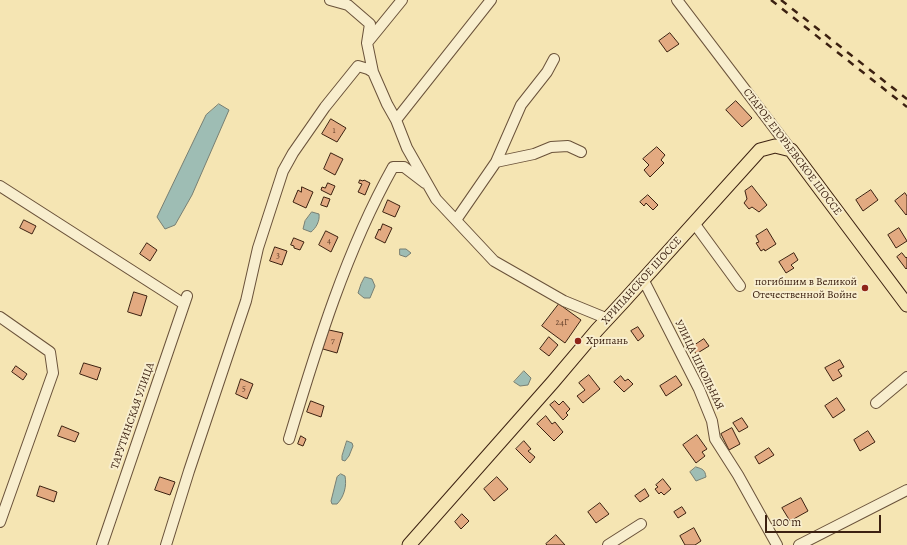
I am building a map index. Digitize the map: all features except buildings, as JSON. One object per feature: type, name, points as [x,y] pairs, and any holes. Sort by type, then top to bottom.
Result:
[{"type":"main road","name":"ХРИПАНСКОЕ ШОССЕ","points":[[410,545],[597,330],[608,320],[643,279],[760,150],[775,146],[791,150]]},
{"type":"main road","name":"СТАРОЕ ЕГОРЬЕВСКОЕ ШОССЕ","points":[[791,150],[907,305]]},
{"type":"street","points":[[330,0],[348,5],[370,24],[367,43],[373,72],[387,104],[396,120],[407,148],[436,199],[494,261],[564,302],[608,320]]},
{"type":"street","points":[[367,43],[402,0]]},
{"type":"street","points":[[396,120],[492,0]]},
{"type":"street","name":"СТАРОЕ ЕГОРЬЕВСКОЕ ШОССЕ","points":[[677,0],[791,150]]},
{"type":"street","points":[[456,220],[496,162],[521,105],[547,72],[554,59]]},
{"type":"street","points":[[166,545],[246,301],[258,248],[284,171],[297,147],[325,107],[358,66],[373,72]]},
{"type":"street","points":[[496,162],[534,154],[552,147],[568,146],[581,152]]},
{"type":"street","points":[[289,438],[335,299],[356,244],[380,189],[393,167],[404,167],[429,187]]},
{"type":"street","name":"ТАРУТИНСКАЯ УЛИЦА","points":[[0,186],[186,300],[102,545]]},
{"type":"street","points":[[694,223],[740,286]]},
{"type":"street","name":"УЛИЦА ШКОЛЬНАЯ","points":[[643,279],[699,389],[712,421],[715,439],[738,474],[777,545]]},
{"type":"street","points":[[0,317],[50,352],[53,373],[0,522]]},
{"type":"street","points":[[876,403],[907,377]]},
{"type":"street","points":[[799,545],[907,490]]},
{"type":"street","points":[[608,545],[641,524]]},
{"type":"water","points":[[219,104],[229,110],[192,195],[175,225],[165,229],[157,217],[206,115]]},
{"type":"water","points":[[312,212],[319,214],[319,219],[311,232],[303,229],[305,221]]},
{"type":"water","points":[[400,249],[406,249],[411,253],[406,257],[400,255]]},
{"type":"water","points":[[365,277],[372,279],[375,286],[370,298],[364,298],[358,293]]},
{"type":"water","points":[[524,371],[531,378],[528,385],[520,386],[514,382]]},
{"type":"water","points":[[347,441],[352,443],[353,446],[345,461],[342,460],[342,456]]},
{"type":"water","points":[[696,467],[703,470],[706,477],[696,481],[690,472]]},
{"type":"water","points":[[341,474],[345,476],[346,484],[344,491],[337,504],[332,504],[331,501],[337,477]]},
{"type":"railway","points":[[771,0],[907,107]]},
{"type":"railway","points":[[781,0],[907,99]]},
{"type":"place","name":"погибшим в Великой Отечественной Войне","points":[[865,288]]},
{"type":"place","name":"Хрипань","points":[[578,341]]}]
